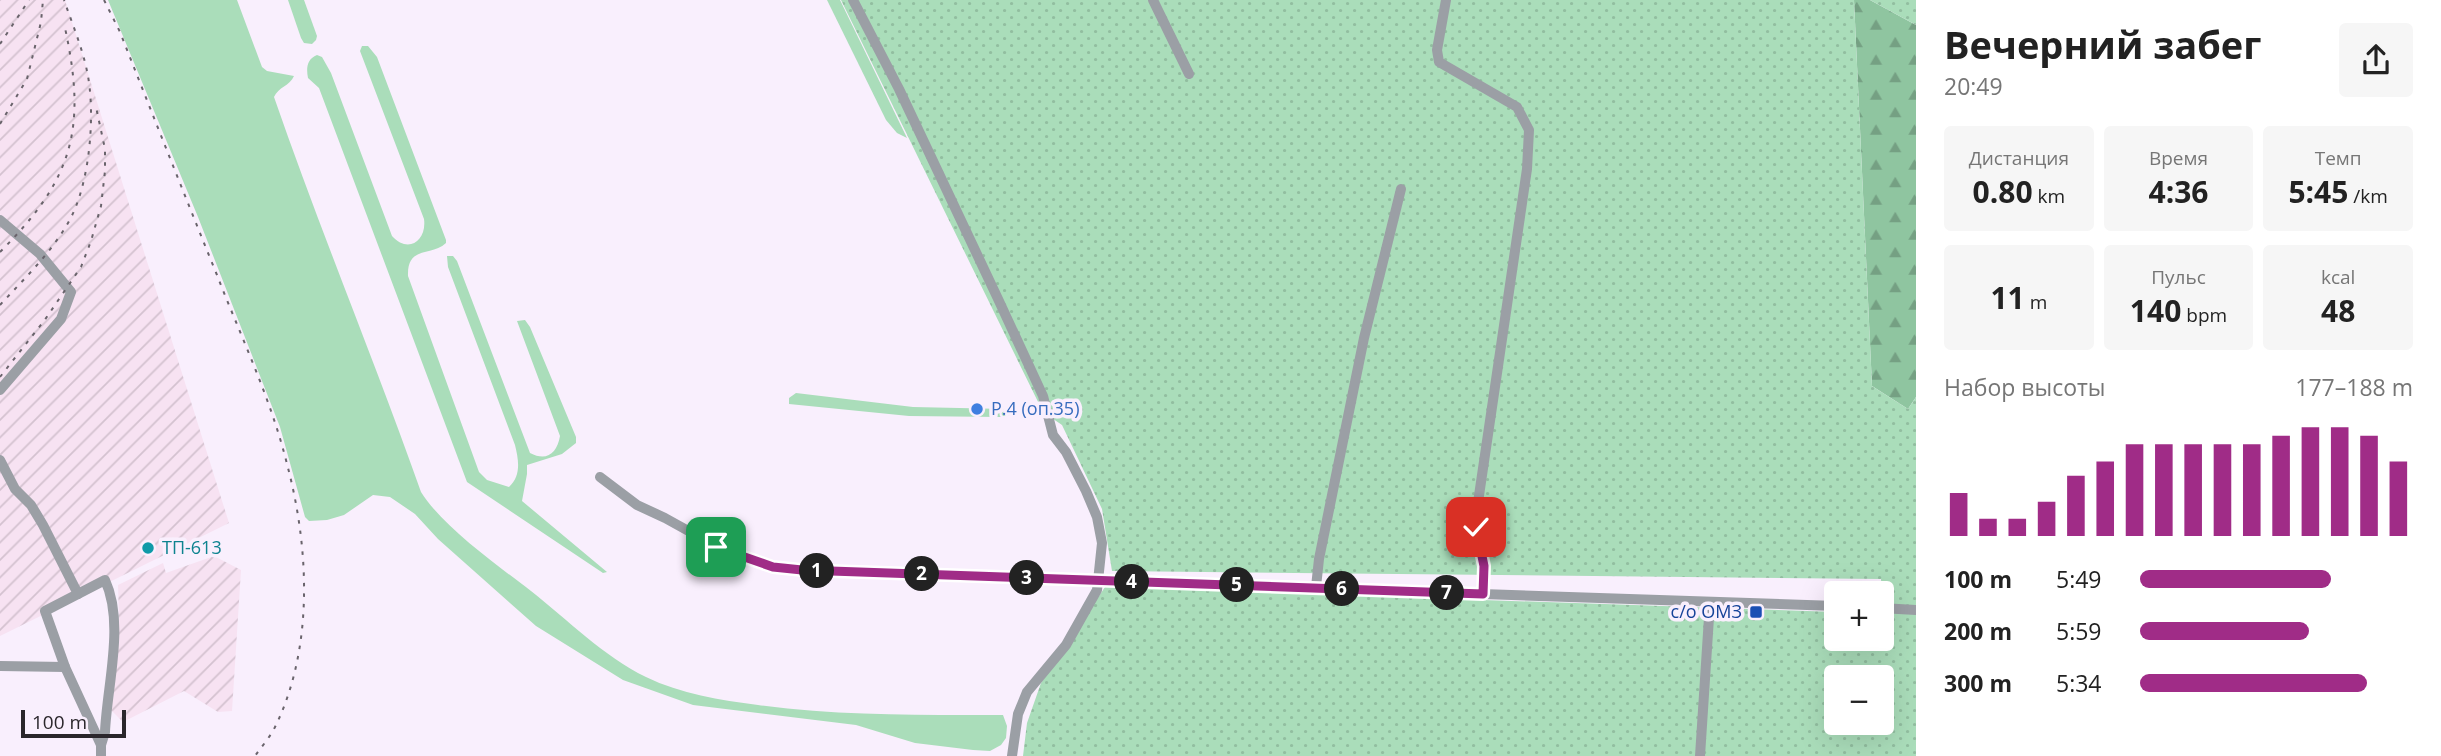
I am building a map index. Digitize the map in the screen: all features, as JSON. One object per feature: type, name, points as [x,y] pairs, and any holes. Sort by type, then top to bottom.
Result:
[{"type":"street","points":[[853,0],[899,89],[1043,396],[1054,435],[1066,452],[1097,517],[1102,542],[1097,590],[1066,645],[1027,692],[1018,714],[1012,756]]},
{"type":"street","points":[[1153,0],[1189,74]]},
{"type":"street","points":[[1446,0],[1437,50],[1439,62],[1517,107],[1529,131],[1527,169],[1476,516],[1484,566],[1483,594]]},
{"type":"street","points":[[1316,587],[1319,559],[1364,338],[1401,189]]},
{"type":"street","points":[[0,220],[40,254],[71,292],[61,319],[0,390]]},
{"type":"street","points":[[0,460],[15,489],[31,505],[43,525],[78,594]]},
{"type":"street","points":[[600,477],[637,505],[721,549],[773,567],[1824,606]]},
{"type":"street","points":[[105,580],[110,590],[114,612],[114,636],[103,752],[65,667],[45,611],[105,580]]},
{"type":"street","points":[[1700,756],[1710,602]]},
{"type":"street","points":[[1894,609],[1916,610]]},
{"type":"street","points":[[0,666],[65,667]]},
{"type":"shaded area","points":[[0,0],[65,0],[229,523],[0,636]]},
{"type":"shaded area","points":[[214,556],[241,570],[232,711],[218,712],[184,691],[123,722],[108,707],[119,617],[118,585],[163,563],[166,573]]},
{"type":"green space","points":[[108,0],[237,0],[262,67],[267,71],[294,76],[274,97],[421,492],[443,519],[472,545],[600,648],[659,683],[715,698],[789,709],[880,714],[1003,715],[1007,726],[1006,738],[1001,745],[990,751],[915,743],[856,725],[693,705],[623,680],[536,626],[438,539],[415,514],[390,497],[373,495],[344,515],[309,521],[305,517],[280,427],[198,217]]},
{"type":"green space","points":[[288,0],[304,0],[317,36],[312,44],[304,43],[301,38]]},
{"type":"green space","points":[[827,0],[840,0],[907,138],[897,133],[886,120]]},
{"type":"green space","points":[[841,0],[1854,0],[1872,386],[1908,409],[1916,397],[1916,756],[1023,756],[1027,723],[1041,683],[1105,587],[1824,612],[1824,651],[1894,651],[1894,581],[1881,579],[1112,571],[1102,509],[1062,425],[1043,412]]},
{"type":"green space","points":[[1854,0],[1870,0],[1916,25],[1916,397],[1908,409],[1872,386]]},
{"type":"green space","points":[[1870,0],[1916,0],[1916,25]]},
{"type":"green space","points":[[362,46],[368,46],[377,57],[446,240],[440,247],[421,253],[411,260],[408,276],[479,472],[487,480],[509,487],[516,478],[517,457],[515,445],[448,267],[447,256],[453,256],[457,261],[530,453],[541,457],[550,454],[560,436],[517,321],[525,320],[530,327],[576,437],[576,443],[562,454],[527,465],[522,501],[607,572],[603,573],[467,482],[319,88],[308,78],[309,61],[317,55],[322,57],[331,73],[392,236],[404,244],[415,243],[423,233],[424,219],[360,51]]},
{"type":"green space","points":[[796,393],[913,407],[1006,409],[1011,415],[909,416],[789,404],[789,398]]},
{"type":"railway","points":[[0,44],[29,0]]},
{"type":"railway","points":[[0,124],[27,79],[41,22],[43,0]]},
{"type":"railway","points":[[0,305],[61,234],[76,208],[82,190],[91,128],[90,88],[82,53],[64,0]]},
{"type":"railway","points":[[104,0],[120,32],[264,392],[287,464],[294,496],[303,562],[302,630],[288,695],[274,729],[255,756]]},
{"type":"railway","points":[[0,252],[25,226],[44,200],[58,176],[68,150],[73,124],[74,95],[72,64],[65,28]]},
{"type":"railway","points":[[0,377],[44,321],[81,267],[91,241],[101,206],[105,171],[105,149],[96,107]]},
{"type":"place","name":"Р.4 (оп.35)","points":[[977,409]]},
{"type":"place","name":"ТП-613","points":[[148,548]]},
{"type":"place","name":"с/о ОМЗ","points":[[1756,612]]},
{"type":"route","points":[[716,547],[773,567],[802,570],[1483,594],[1483,555],[1476,527]]}]
